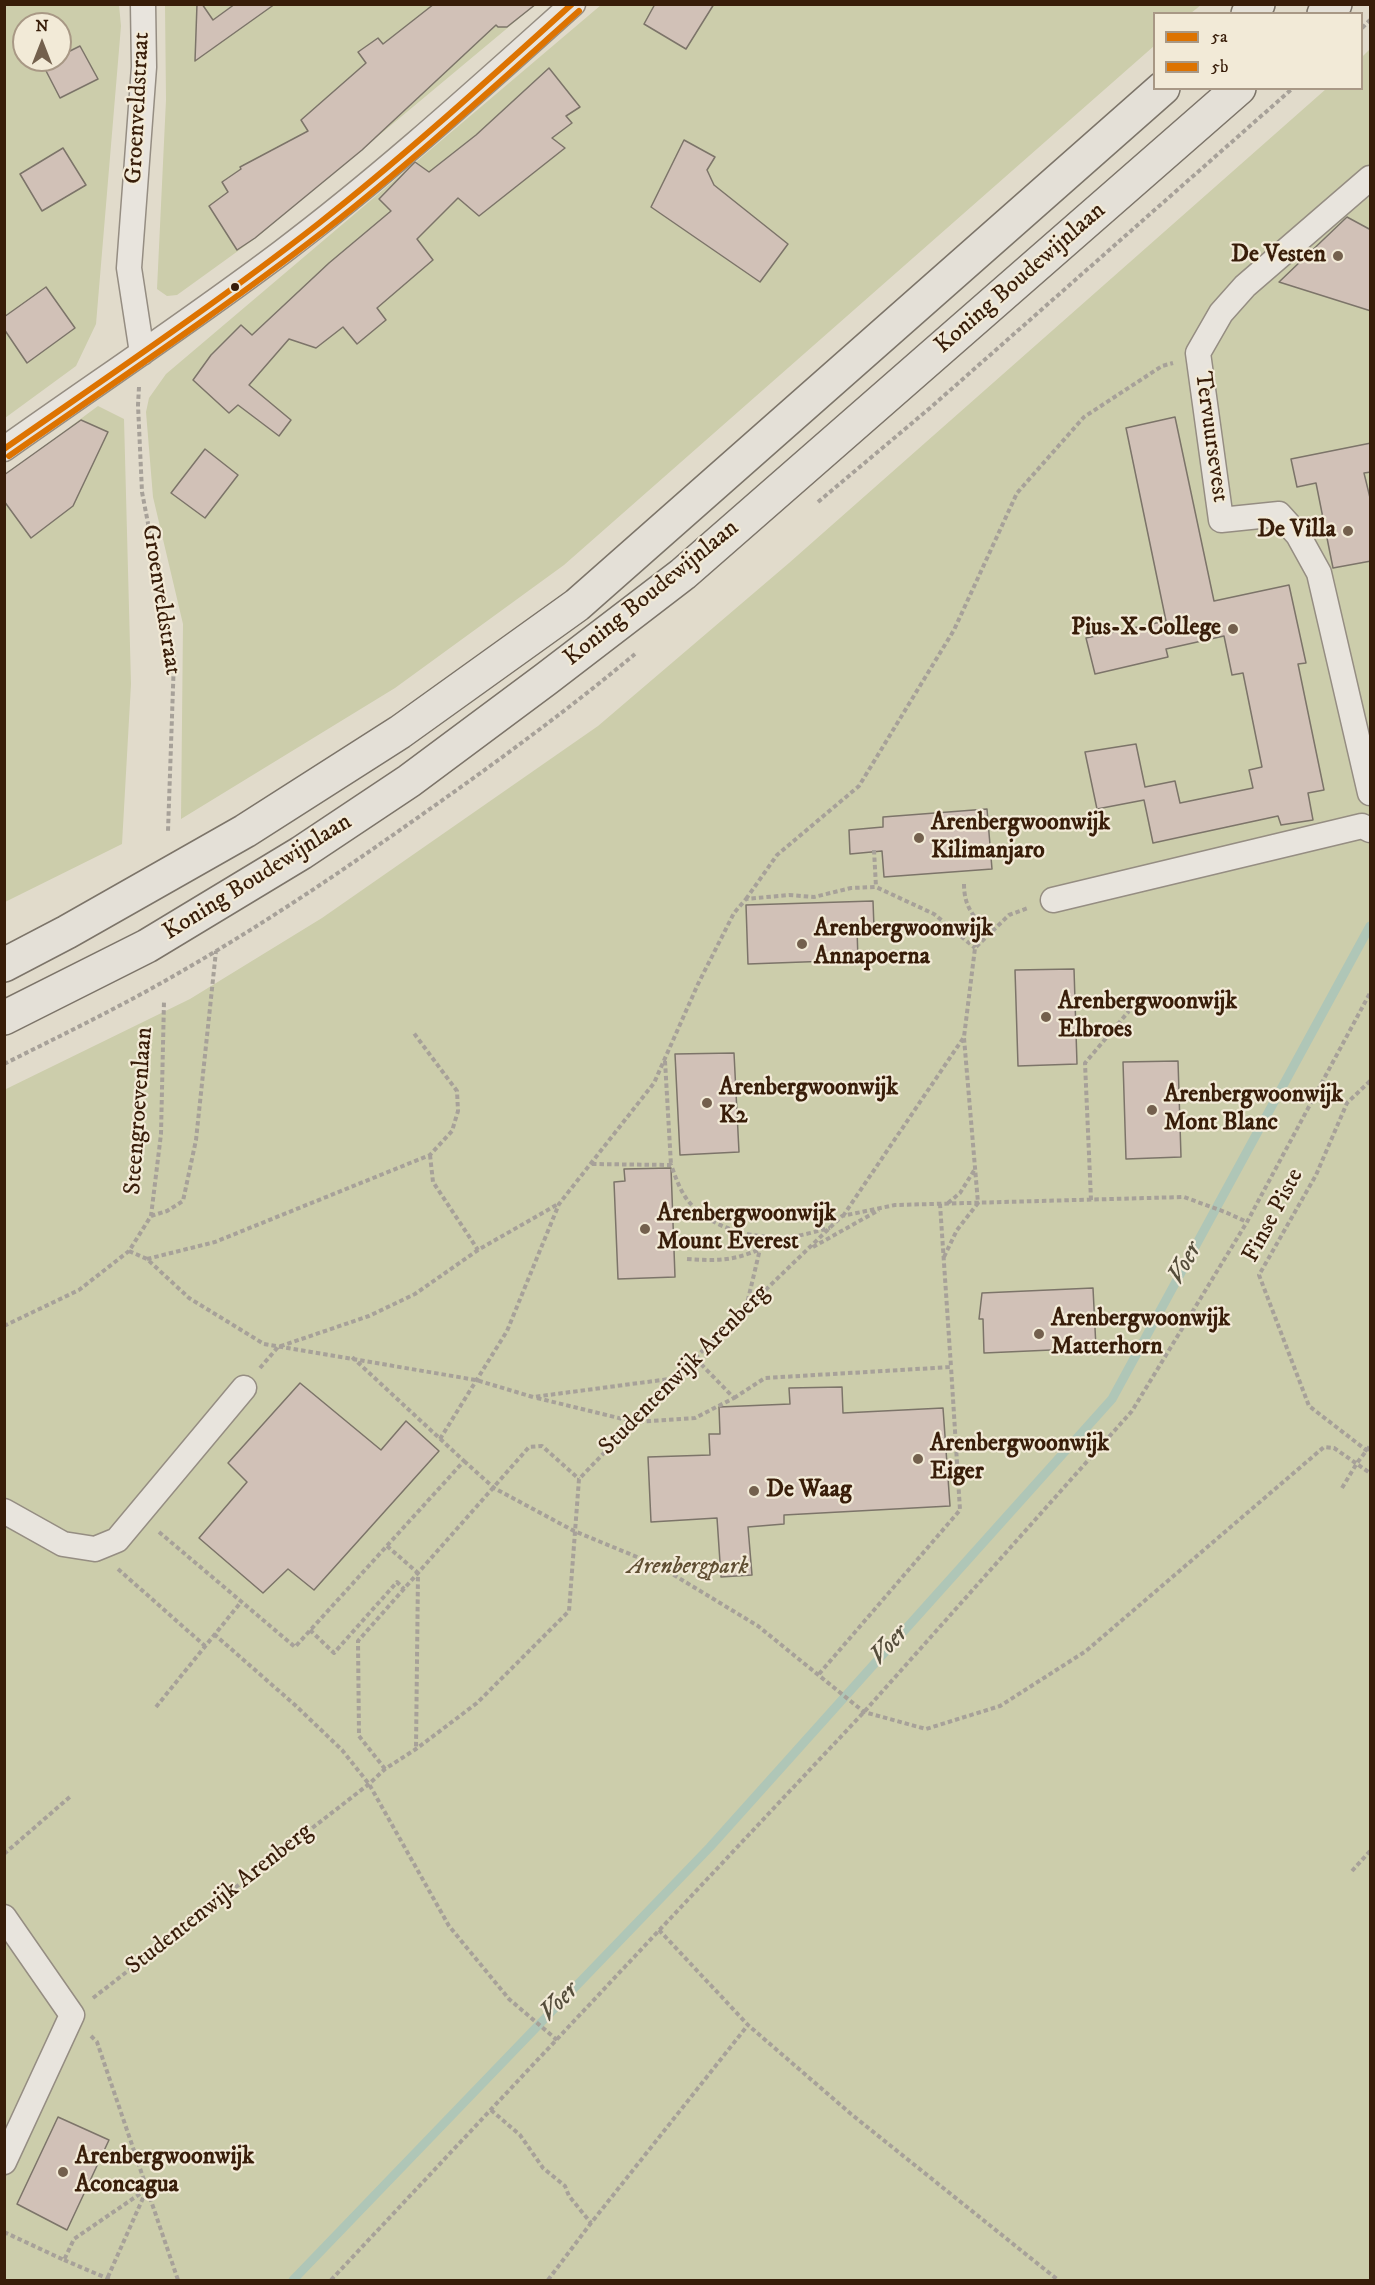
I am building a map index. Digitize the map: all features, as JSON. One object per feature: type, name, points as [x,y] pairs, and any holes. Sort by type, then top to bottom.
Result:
[{"type":"highway","name":"Koning Boudewijnlaan","points":[[4,965],[245,831],[400,732],[576,605],[1161,90]]},
{"type":"highway","name":"Koning Boudewijnlaan","points":[[4,1018],[147,946],[301,853],[409,781],[546,679],[682,574],[1237,90]]},
{"type":"street","name":"Groenveldstraat","points":[[142,353],[129,268],[144,67],[144,4]]},
{"type":"street","points":[[4,449],[142,353],[292,243],[421,139],[573,4]]},
{"type":"street","name":"Tervuursevest","points":[[1371,178],[1245,286],[1221,312],[1198,353],[1221,520],[1279,514],[1298,535],[1319,573],[1371,793]]},
{"type":"street","points":[[1053,900],[1368,823]]},
{"type":"street","points":[[4,1511],[63,1544],[95,1549],[117,1540],[243,1388]]},
{"type":"street","points":[[4,1917],[72,2015],[4,2162]]},
{"type":"path","points":[[440,1439],[507,1331],[559,1204],[654,1083],[698,984],[734,913],[777,855],[859,786],[954,630],[1017,493],[1083,417],[1162,366],[1198,353]]},
{"type":"path","name":"Groenveldstraat","points":[[138,404],[142,492],[174,659],[168,831]]},
{"type":"path","points":[[874,850],[876,887]]},
{"type":"path","points":[[964,884],[964,896],[968,908],[990,933]]},
{"type":"path","points":[[746,899],[789,895],[814,897],[851,888],[876,887],[934,914],[975,948],[1009,915],[1053,900]]},
{"type":"path","name":"Studentenwijk Arenberg","points":[[72,2015],[369,1784],[385,1769],[416,1749],[477,1703],[569,1611],[579,1479],[695,1358],[842,1216],[964,1037],[975,948]]},
{"type":"path","points":[[4,1064],[134,998],[216,951],[196,1140],[183,1201],[167,1211],[151,1216]]},
{"type":"path","points":[[331,2280],[864,1712],[1132,1411],[1247,1222],[1371,993]]},
{"type":"path","name":"Steengroevenlaan","points":[[4,1326],[79,1290],[129,1251],[151,1216],[161,1134],[164,1001]]},
{"type":"path","points":[[1092,1200],[1085,1063],[1130,1011]]},
{"type":"path","points":[[147,1259],[215,1242],[430,1155],[452,1131],[458,1111],[457,1091],[413,1032]]},
{"type":"path","points":[[944,1258],[957,1230],[978,1203],[964,1037]]},
{"type":"path","points":[[665,1059],[671,1165],[690,1203],[719,1225],[746,1235],[788,1237],[831,1228]]},
{"type":"path","name":"Finse Piste","points":[[1369,1450],[1309,1406],[1259,1275],[1316,1175],[1347,1103],[1371,1081]]},
{"type":"path","points":[[430,1155],[433,1182],[478,1250]]},
{"type":"path","points":[[591,1164],[671,1165]]},
{"type":"path","points":[[948,1203],[960,1193],[975,1169]]},
{"type":"path","points":[[842,1216],[883,1208],[940,1203],[1184,1197],[1247,1222]]},
{"type":"path","points":[[822,1676],[960,1510],[940,1203]]},
{"type":"path","points":[[278,1347],[369,1316],[415,1294],[478,1250],[559,1204]]},
{"type":"path","points":[[807,1250],[883,1208]]},
{"type":"path","points":[[746,1308],[760,1250],[767,1237]]},
{"type":"path","points":[[687,1258],[712,1261],[740,1258],[760,1250]]},
{"type":"path","points":[[129,1251],[147,1259],[189,1298],[264,1344],[352,1357],[476,1380],[533,1397],[635,1422],[695,1418],[734,1398],[765,1378],[951,1367]]},
{"type":"path","points":[[352,1357],[494,1488],[574,1532],[659,1566],[759,1626],[864,1712],[926,1729],[1000,1706],[1086,1651],[1324,1447],[1334,1448],[1371,1473]]},
{"type":"path","points":[[695,1358],[734,1398]]},
{"type":"path","points":[[533,1397],[677,1378]]},
{"type":"path","points":[[385,1769],[359,1736],[358,1641],[529,1447],[542,1446],[579,1479]]},
{"type":"path","points":[[1342,1488],[1357,1463],[1369,1450]]},
{"type":"path","points":[[138,1514],[295,1647],[464,1461]]},
{"type":"path","points":[[387,1546],[418,1573],[416,1749]]},
{"type":"path","points":[[95,1549],[205,1646]]},
{"type":"path","points":[[310,1630],[334,1653],[397,1582],[404,1589]]},
{"type":"path","points":[[156,1707],[241,1602]]},
{"type":"path","points":[[214,1634],[342,1750],[369,1784],[449,1926],[509,1999],[557,2040]]},
{"type":"path","points":[[4,1854],[72,1795]]},
{"type":"path","points":[[1352,1870],[1371,1851]]},
{"type":"path","points":[[659,1930],[748,2025],[851,2114],[1058,2280]]},
{"type":"path","points":[[72,2015],[97,2042],[178,2280]]},
{"type":"path","points":[[548,2280],[748,2025]]},
{"type":"path","points":[[491,2110],[520,2135],[543,2168],[565,2186],[569,2196],[591,2223]]},
{"type":"path","points":[[64,2260],[74,2239],[147,2189]]},
{"type":"path","points":[[4,2232],[109,2280],[147,2189]]},
{"type":"green space","points":[[5,5],[119,5],[121,26],[96,324],[76,366],[5,418]]},
{"type":"green space","points":[[165,5],[535,5],[256,238],[177,295],[167,296],[157,289],[166,100]]},
{"type":"green space","points":[[601,5],[1201,5],[1192,12],[1153,12],[1153,47],[564,565],[395,688],[181,819],[183,624],[153,497],[146,412],[149,398],[166,374]]},
{"type":"green space","name":"Arenbergpark","points":[[1370,49],[1370,2280],[5,2280],[4,1090],[190,999],[322,918],[598,726],[789,563],[1325,90],[1363,90],[1363,56]]},
{"type":"green space","points":[[98,406],[124,419],[131,684],[122,844],[5,902],[5,475]]},
{"type":"building","points":[[197,4],[202,4],[213,20],[235,4],[275,4],[195,61]]},
{"type":"building","points":[[434,4],[536,4],[507,27],[496,25],[362,150],[255,238],[237,250],[209,206],[228,192],[222,182],[241,169],[240,167],[308,131],[301,120],[366,63],[358,52],[378,38],[383,44]]},
{"type":"building","points":[[655,4],[714,4],[686,49],[644,24]]},
{"type":"building","points":[[80,46],[98,79],[60,98],[47,72],[72,72],[72,50]]},
{"type":"building","points":[[549,68],[580,107],[566,116],[572,123],[552,138],[565,148],[479,216],[458,198],[417,239],[433,260],[377,308],[386,320],[357,344],[343,327],[316,348],[289,339],[249,385],[291,420],[279,436],[238,405],[229,413],[193,380],[211,355],[241,325],[252,335],[329,263],[391,211],[379,199],[415,162],[429,172],[476,135]]},
{"type":"building","points":[[684,140],[715,157],[707,170],[714,185],[788,244],[760,282],[651,207]]},
{"type":"building","points":[[63,148],[86,185],[42,211],[20,174]]},
{"type":"building","name":"De Vesten","points":[[1347,217],[1371,230],[1371,311],[1279,282]]},
{"type":"building","points":[[46,287],[75,328],[27,363],[4,329],[4,317]]},
{"type":"building","name":"Pius-X-College","points":[[1175,417],[1214,601],[1289,585],[1306,663],[1298,664],[1324,790],[1308,793],[1313,820],[1281,825],[1278,816],[1153,843],[1144,800],[1097,809],[1085,752],[1136,744],[1145,787],[1175,781],[1180,803],[1253,788],[1249,770],[1262,767],[1243,673],[1232,675],[1224,636],[1166,649],[1168,657],[1095,674],[1086,638],[1166,621],[1126,428]]},
{"type":"building","points":[[81,420],[108,432],[73,506],[31,538],[4,501],[4,475]]},
{"type":"building","name":"De Villa","points":[[1371,443],[1371,472],[1364,473],[1371,502],[1371,561],[1333,568],[1316,483],[1297,487],[1291,459]]},
{"type":"building","points":[[205,449],[238,475],[205,518],[171,493]]},
{"type":"building","name":"Arenbergwoonwijk Kilimanjaro","points":[[987,809],[992,869],[884,877],[882,851],[850,854],[849,830],[883,827],[883,817]]},
{"type":"building","name":"Arenbergwoonwijk Annapoerna","points":[[873,901],[874,928],[857,929],[858,960],[748,964],[746,905]]},
{"type":"building","name":"Arenbergwoonwijk Elbroes","points":[[1074,969],[1077,1064],[1018,1066],[1015,970]]},
{"type":"building","name":"Arenbergwoonwijk K2","points":[[734,1053],[739,1152],[680,1155],[675,1054]]},
{"type":"building","name":"Arenbergwoonwijk Mont Blanc","points":[[1178,1061],[1181,1157],[1126,1159],[1123,1062]]},
{"type":"building","name":"Arenbergwoonwijk Mount Everest","points":[[671,1168],[675,1277],[618,1279],[614,1182],[625,1181],[624,1169]]},
{"type":"building","name":"Arenbergwoonwijk Matterhorn","points":[[1093,1288],[1096,1348],[984,1353],[983,1319],[979,1319],[982,1293]]},
{"type":"building","points":[[300,1383],[381,1450],[406,1421],[439,1451],[314,1590],[288,1569],[263,1593],[199,1538],[247,1482],[228,1463]]},
{"type":"building","name":"De Waag","points":[[842,1387],[843,1413],[943,1408],[950,1506],[784,1515],[784,1524],[748,1527],[752,1575],[721,1577],[717,1518],[651,1522],[648,1457],[710,1455],[709,1434],[720,1434],[719,1407],[790,1404],[789,1388]]},
{"type":"building","name":"Arenbergwoonwijk Aconcagua","points":[[58,2117],[109,2140],[67,2230],[17,2204]]},
{"type":"waterway","name":"Voer","points":[[293,2280],[710,1847],[1112,1399],[1370,926]]},
{"type":"transit line","name":"5a","points":[[4,449],[202,310],[318,224],[415,144],[572,4]]},
{"type":"transit line","name":"5b","points":[[9,456],[207,317],[324,231],[421,151],[579,11]]},
{"type":"place","name":"De Vesten","points":[[1338,256]]},
{"type":"place","name":"De Villa","points":[[1348,531]]},
{"type":"place","name":"Pius-X-College","points":[[1233,629]]},
{"type":"place","name":"Arenbergwoonwijk Kilimanjaro","points":[[919,838]]},
{"type":"place","name":"Arenbergwoonwijk Annapoerna","points":[[802,944]]},
{"type":"place","name":"Arenbergwoonwijk Elbroes","points":[[1046,1017]]},
{"type":"place","name":"Arenbergwoonwijk K2","points":[[707,1103]]},
{"type":"place","name":"Arenbergwoonwijk Mont Blanc","points":[[1152,1110]]},
{"type":"place","name":"Arenbergwoonwijk Mount Everest","points":[[645,1229]]},
{"type":"place","name":"Arenbergwoonwijk Matterhorn","points":[[1039,1334]]},
{"type":"place","name":"Arenbergwoonwijk Eiger","points":[[918,1459]]},
{"type":"place","name":"De Waag","points":[[754,1491]]},
{"type":"place","name":"Arenbergwoonwijk Aconcagua","points":[[63,2172]]}]
